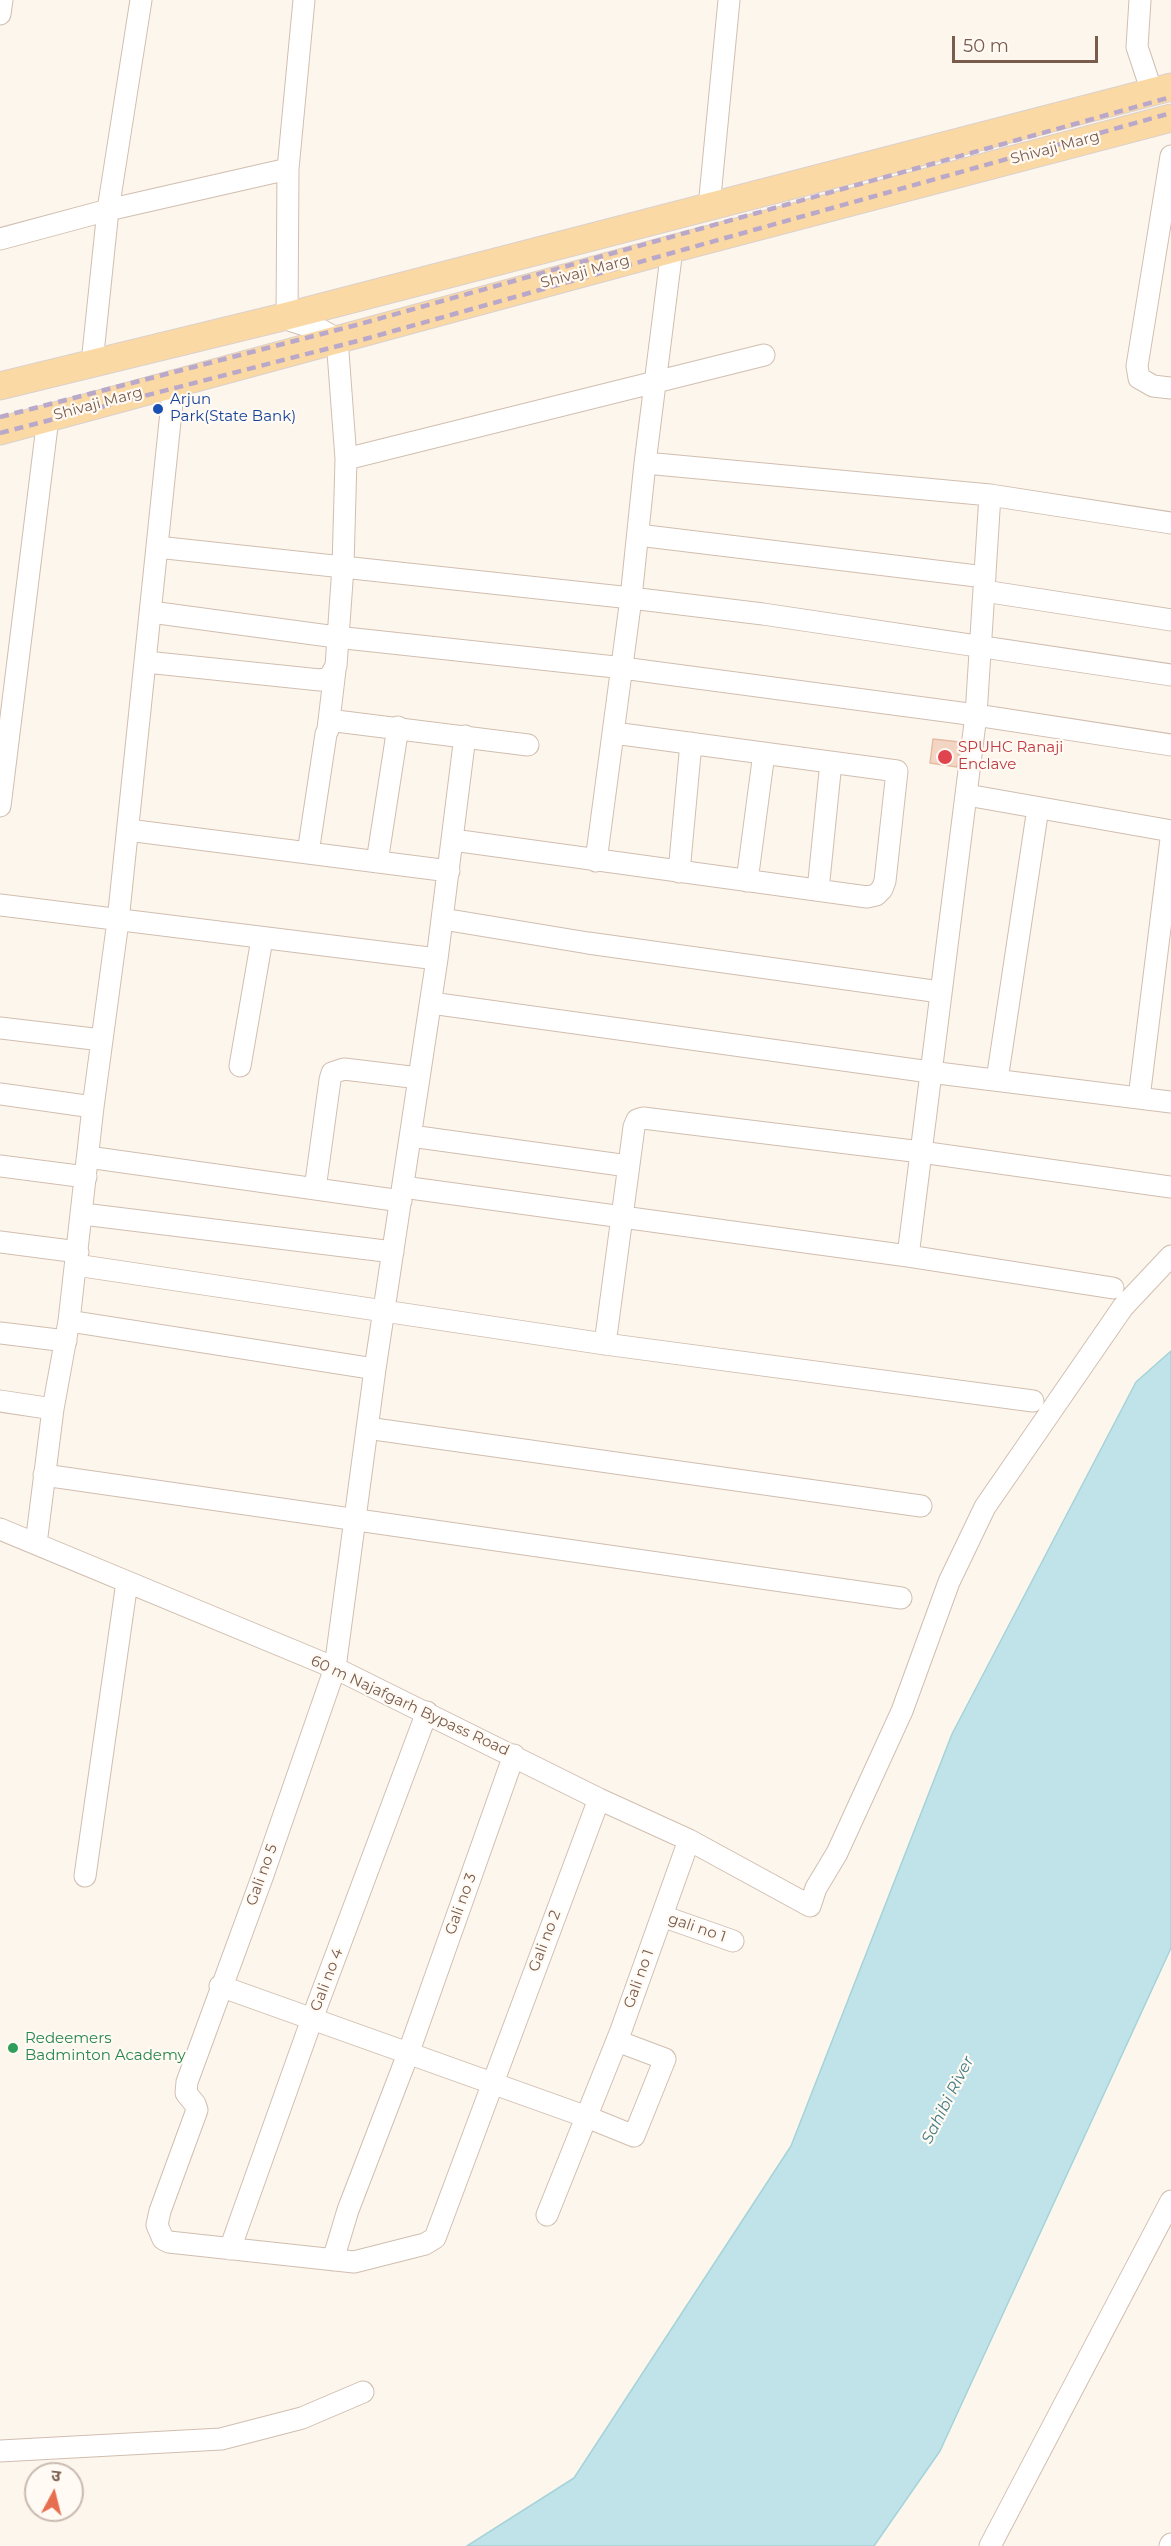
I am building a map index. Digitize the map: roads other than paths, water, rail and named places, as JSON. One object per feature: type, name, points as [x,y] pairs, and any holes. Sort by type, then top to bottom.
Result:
[{"type":"main road","name":"Shivaji Marg","points":[[0,386],[287,316],[1161,89]]},
{"type":"main road","name":"Shivaji Marg","points":[[0,431],[672,249],[1171,118]]},
{"type":"street","points":[[0,14],[2,0]]},
{"type":"street","points":[[92,363],[108,210],[141,0]]},
{"type":"street","points":[[304,0],[288,169],[287,316],[292,321],[321,330],[337,339],[346,459],[343,567],[335,670],[308,853]]},
{"type":"street","points":[[710,207],[729,0]]},
{"type":"street","points":[[1140,0],[1137,46],[1161,89]]},
{"type":"street","points":[[1171,156],[1137,366],[1139,378],[1153,386],[1171,388]]},
{"type":"street","points":[[0,239],[108,210],[288,169]]},
{"type":"street","points":[[596,861],[631,598],[645,463],[672,249]]},
{"type":"street","points":[[346,459],[764,355]]},
{"type":"street","points":[[36,1544],[53,1409],[68,1331],[93,1107],[118,921],[174,383]]},
{"type":"street","points":[[0,806],[5,724],[48,418]]},
{"type":"street","points":[[645,463],[990,495],[1171,523]]},
{"type":"street","points":[[908,1256],[976,715],[990,495]]},
{"type":"street","points":[[638,535],[984,584],[1171,620]]},
{"type":"street","points":[[157,547],[763,614],[1171,675]]},
{"type":"street","points":[[151,612],[336,637],[621,668],[976,715],[1171,745]]},
{"type":"street","points":[[146,662],[320,680],[329,678],[335,670]]},
{"type":"street","points":[[328,729],[336,721],[344,721],[528,745]]},
{"type":"street","points":[[377,862],[398,727]]},
{"type":"street","points":[[453,840],[867,897],[876,895],[882,889],[885,881],[897,771],[614,733]]},
{"type":"street","name":"Gali no 5","points":[[230,2249],[169,2242],[158,2233],[157,2225],[160,2211],[196,2116],[195,2104],[186,2093],[187,2082],[220,1986],[267,1864],[335,1668],[375,1369],[443,918],[465,736]]},
{"type":"street","points":[[679,872],[691,743]]},
{"type":"street","points":[[747,881],[764,753]]},
{"type":"street","points":[[818,890],[831,762]]},
{"type":"street","points":[[967,795],[1171,831]]},
{"type":"street","points":[[997,1080],[1038,808]]},
{"type":"street","points":[[128,830],[449,871]]},
{"type":"street","points":[[1139,1098],[1171,840]]},
{"type":"street","points":[[0,905],[437,959]]},
{"type":"street","points":[[443,918],[588,943],[940,992]]},
{"type":"street","points":[[240,1066],[262,939]]},
{"type":"street","points":[[431,1002],[930,1072],[1171,1102]]},
{"type":"street","points":[[0,1028],[102,1040]]},
{"type":"street","points":[[315,1189],[332,1073],[344,1070],[419,1078]]},
{"type":"street","points":[[0,1094],[93,1107]]},
{"type":"street","points":[[605,1344],[634,1127],[637,1120],[643,1118],[921,1152],[1171,1187]]},
{"type":"street","points":[[411,1136],[628,1166]]},
{"type":"street","points":[[0,1166],[87,1167],[315,1189],[402,1194],[622,1216],[908,1256],[1113,1288]]},
{"type":"street","points":[[82,1214],[393,1252]]},
{"type":"street","points":[[0,1242],[77,1258],[384,1310],[605,1344],[1033,1401]]},
{"type":"street","name":"60 m Najafgarh Bypass Road","points":[[0,1529],[335,1668],[599,1799],[689,1840],[810,1906],[816,1888],[837,1853],[902,1711],[949,1582],[985,1507],[1123,1307],[1171,1256]]},
{"type":"street","points":[[0,1333],[68,1331],[375,1369]]},
{"type":"street","points":[[0,1401],[53,1409]]},
{"type":"street","points":[[367,1428],[921,1506]]},
{"type":"street","points":[[44,1475],[901,1598]]},
{"type":"street","points":[[85,1876],[127,1582]]},
{"type":"street","name":"Gali no 4","points":[[230,2249],[312,2019],[427,1712]]},
{"type":"street","name":"Gali no 3","points":[[333,2260],[348,2210],[408,2054],[514,1755]]},
{"type":"street","name":"Gali no 2","points":[[333,2260],[362,2262],[426,2244],[435,2238],[599,1799]]},
{"type":"street","name":"Gali no 1","points":[[548,2215],[617,2041],[689,1840]]},
{"type":"street","name":"gali no 1","points":[[662,1916],[733,1941]]},
{"type":"street","points":[[220,1986],[587,2117],[634,2136],[665,2059],[617,2041]]},
{"type":"street","points":[[990,2546],[1171,2201]]},
{"type":"street","points":[[230,2249],[333,2260]]},
{"type":"street","points":[[0,2451],[220,2439],[302,2418],[363,2392]]},
{"type":"water","name":"Sahibi River","points":[[1171,1351],[1171,1948],[940,2451],[874,2546],[467,2546],[574,2478],[791,2146],[952,1734],[1136,1382]]},
{"type":"railway","points":[[0,417],[360,324],[1171,97]]},
{"type":"railway","points":[[0,433],[365,339],[1171,113]]},
{"type":"place","name":"Arjun Park(State Bank)","points":[[158,409]]},
{"type":"place","name":"SPUHC Ranaji Enclave","points":[[945,757]]},
{"type":"place","name":"Redeemers Badminton Academy","points":[[13,2048]]}]
